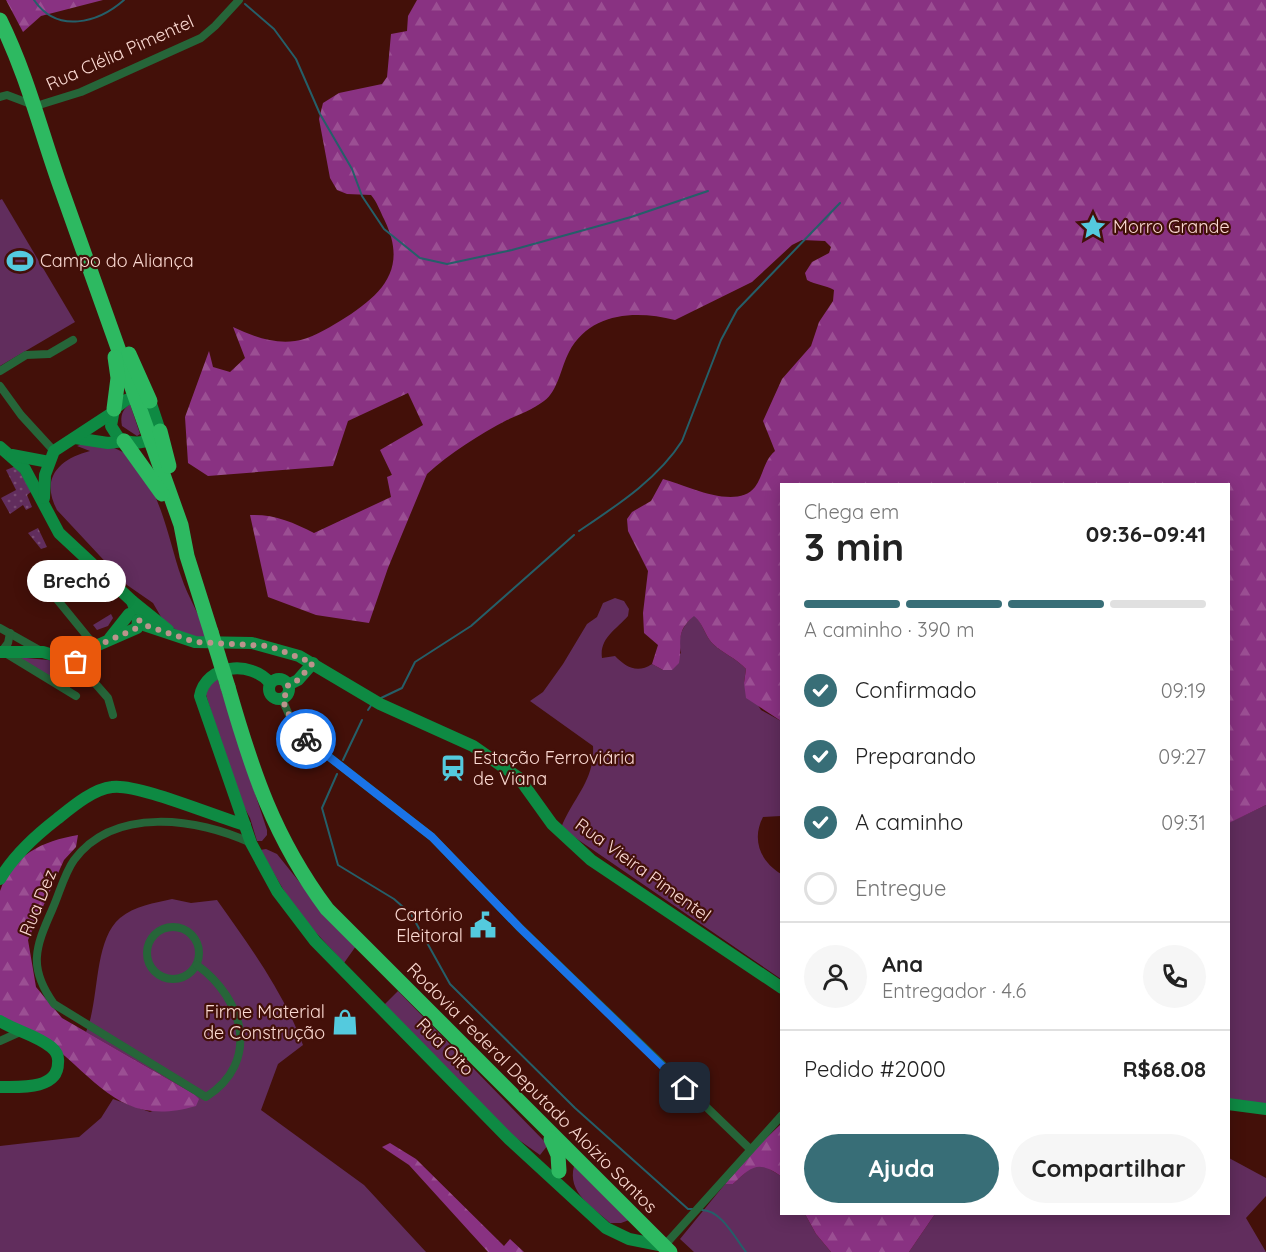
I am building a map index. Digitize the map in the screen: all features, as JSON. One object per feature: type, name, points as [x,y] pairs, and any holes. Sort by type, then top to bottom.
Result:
[{"type":"highway","points":[[0,20],[36,106],[61,187],[115,336],[118,378],[113,411]]},
{"type":"highway","points":[[115,336],[127,349],[155,435]]},
{"type":"highway","name":"Rodovia Federal Deputado Aloízio Santos","points":[[155,435],[188,556],[251,764],[271,816],[306,881],[345,930],[667,1249]]},
{"type":"highway","points":[[124,441],[151,475],[181,525]]},
{"type":"highway","points":[[547,1131],[558,1155],[557,1178]]},
{"type":"street","name":"Rua Clélia Pimentel","points":[[36,106],[81,92],[192,42],[215,26],[239,0]]},
{"type":"street","points":[[0,97],[7,95],[36,106]]},
{"type":"street","points":[[0,371],[26,355],[49,354],[73,340]]},
{"type":"street","points":[[0,386],[52,456]]},
{"type":"street","points":[[44,506],[44,482],[52,456],[126,400],[143,399]]},
{"type":"street","points":[[113,411],[111,426],[118,437],[124,441]]},
{"type":"street","points":[[75,438],[108,443],[139,442],[155,435]]},
{"type":"street","points":[[0,447],[18,457],[52,456]]},
{"type":"street","points":[[0,447],[25,469],[59,533],[114,586],[137,613],[137,628],[72,657],[56,658],[0,628]]},
{"type":"street","points":[[42,581],[98,645]]},
{"type":"street","name":"Rua Vieira Pimentel","points":[[137,613],[171,633],[195,642],[269,646],[313,663],[380,704],[447,732],[510,771],[531,792],[552,824],[580,851],[780,987]]},
{"type":"street","points":[[1,651],[8,643],[10,633]]},
{"type":"street","points":[[1,651],[43,652]]},
{"type":"street","points":[[1,651],[76,696]]},
{"type":"street","points":[[72,657],[108,698],[113,715]]},
{"type":"street","points":[[288,685],[298,680],[313,663]]},
{"type":"street","name":"Rua Oito","points":[[270,683],[257,673],[233,668],[224,670],[207,681],[200,696],[251,843],[288,907],[332,961],[606,1228],[629,1239],[667,1249]]},
{"type":"street","points":[[282,699],[271,697],[268,688],[270,683],[278,679],[288,685]]},
{"type":"street","points":[[282,699],[288,692],[288,685]]},
{"type":"street","points":[[282,699],[294,726],[305,738],[432,837],[520,928],[749,1148]]},
{"type":"street","points":[[0,877],[15,857],[40,832],[80,802],[109,787],[149,793],[245,825]]},
{"type":"street","name":"Rua Dez","points":[[196,965],[213,977],[224,993],[241,1031],[241,1048],[229,1078],[206,1097],[54,1004],[43,989],[35,959],[42,931],[73,862],[95,839],[107,832],[130,824],[174,823],[227,831],[251,843]]},
{"type":"street","points":[[170,926],[182,928],[191,934],[197,943],[200,954],[196,965],[190,974],[180,979],[169,980],[150,968],[146,958],[147,946],[160,929],[170,926]]},
{"type":"street","points":[[0,1021],[53,1049],[59,1062],[55,1076],[41,1084],[0,1087]]},
{"type":"street","points":[[0,1041],[20,1032]]},
{"type":"street","points":[[1230,1104],[1266,1109]]},
{"type":"street","points":[[667,1249],[749,1148],[780,1117]]},
{"type":"street","points":[[557,1178],[566,1163],[577,1160]]},
{"type":"shaded area","name":"Campo do Aliança","points":[[2,199],[75,322],[0,366],[0,200]]},
{"type":"shaded area","points":[[130,404],[140,434],[137,436],[122,426],[122,414]]},
{"type":"shaded area","points":[[82,444],[114,448],[128,456],[140,469],[158,504],[184,584],[208,640],[184,635],[164,622],[153,603],[127,585],[57,510],[52,499],[52,479],[61,465],[69,459],[90,451],[77,446]]},
{"type":"shaded area","points":[[16,466],[32,491],[27,495],[32,507],[26,510],[23,505],[10,514],[1,498],[16,490],[6,470]]},
{"type":"shaded area","points":[[38,528],[47,547],[41,549],[28,533]]},
{"type":"shaded area","points":[[615,598],[624,601],[629,609],[628,616],[606,639],[602,658],[615,656],[632,668],[641,669],[652,664],[663,670],[681,653],[682,632],[694,615],[712,643],[746,669],[744,683],[761,710],[780,720],[780,816],[763,817],[758,842],[763,857],[780,873],[780,978],[561,828],[591,769],[593,746],[530,701],[543,692],[587,624],[597,617],[603,603]]},
{"type":"shaded area","points":[[111,614],[113,618],[108,626],[97,630],[93,625]]},
{"type":"shaded area","points":[[16,657],[69,662],[80,671],[69,689]]},
{"type":"shaded area","points":[[217,677],[267,830],[267,835],[262,841],[257,841],[250,818],[234,788],[204,688]]},
{"type":"shaded area","points":[[1266,805],[1266,1105],[1230,1100],[1230,822]]},
{"type":"shaded area","points":[[266,849],[277,854],[329,919],[356,946],[344,963],[296,911],[260,850]]},
{"type":"shaded area","points":[[172,899],[191,903],[217,900],[265,970],[295,1026],[303,1045],[278,1064],[261,1110],[364,1185],[426,1252],[0,1252],[0,1146],[79,1137],[101,1118],[113,1099],[150,1112],[194,1094],[86,1032],[101,956],[111,928],[120,918],[132,911]]},
{"type":"shaded area","points":[[398,991],[548,1145],[540,1155],[499,1126],[383,1006]]},
{"type":"shaded area","points":[[1230,1159],[1266,1178],[1266,1196],[1246,1218],[1266,1252],[909,1252],[934,1215],[1230,1215]]},
{"type":"shaded area","points":[[758,1165],[780,1175],[780,1215],[806,1215],[816,1234],[831,1252],[694,1252],[680,1239],[725,1184],[733,1184],[749,1169]]},
{"type":"shaded area","points":[[574,1166],[629,1220],[610,1223],[589,1205],[574,1184]]},
{"type":"green space","points":[[6,0],[103,0],[41,16],[23,32]]},
{"type":"green space","points":[[417,0],[1266,0],[1266,805],[1230,823],[1230,483],[780,483],[780,720],[746,698],[744,683],[746,669],[712,643],[694,616],[684,628],[680,638],[679,663],[672,670],[663,670],[652,664],[658,645],[644,633],[643,613],[648,571],[628,531],[627,519],[632,512],[651,501],[663,479],[724,497],[747,494],[755,487],[768,459],[775,451],[763,421],[782,379],[811,346],[819,322],[833,301],[834,290],[807,280],[805,273],[812,262],[829,253],[831,247],[825,241],[802,240],[792,245],[752,282],[675,320],[630,315],[615,317],[589,329],[569,352],[549,397],[476,438],[427,474],[388,568],[369,623],[316,615],[268,597],[250,515],[283,520],[314,533],[391,497],[387,477],[392,475],[380,450],[423,425],[408,393],[348,421],[333,466],[208,476],[188,463],[185,417],[209,351],[213,367],[230,372],[245,358],[233,327],[271,340],[287,342],[307,338],[355,311],[379,290],[387,279],[394,252],[384,219],[371,195],[347,194],[337,190],[330,178],[319,119],[323,103],[339,93],[382,84],[387,77],[391,34],[407,31],[408,16]]},
{"type":"green space","points":[[78,835],[76,847],[64,860],[28,940],[36,987],[62,1018],[194,1094],[199,1099],[196,1106],[170,1111],[148,1110],[129,1105],[96,1084],[40,1036],[0,1016],[0,891],[13,868],[30,852],[52,841]]},
{"type":"green space","points":[[780,1125],[780,1175],[766,1168],[756,1167],[750,1169],[733,1184],[725,1184],[755,1149]]},
{"type":"green space","points":[[390,1143],[416,1159],[504,1246],[510,1239],[524,1252],[488,1252],[409,1165],[382,1147]]},
{"type":"green space","points":[[806,1215],[934,1215],[909,1252],[831,1252],[816,1234]]},
{"type":"waterway","points":[[34,0],[43,11],[54,18],[66,21],[90,19],[114,8],[124,0]]},
{"type":"waterway","points":[[245,4],[274,29],[296,59],[320,114],[352,169],[362,196],[384,229],[420,258],[447,264],[512,250],[631,217],[708,191]]},
{"type":"waterway","points":[[579,531],[649,480],[672,455],[682,441],[721,340],[737,310],[840,203]]},
{"type":"waterway","points":[[379,699],[402,688],[415,662],[471,626],[574,535]]},
{"type":"waterway","points":[[368,710],[372,704]]},
{"type":"waterway","points":[[343,760],[362,720]]},
{"type":"waterway","points":[[337,774],[322,808],[338,865],[394,899],[411,914],[450,984],[575,1108],[688,1209],[693,1209]]},
{"type":"waterway","points":[[702,1210],[709,1211],[721,1220],[746,1252]]},
{"type":"way so far","points":[[76,662],[72,657],[137,628],[138,620],[144,625],[195,642],[252,643],[283,650],[313,663],[298,680],[288,685],[288,692],[282,699],[294,726],[306,739]]},
{"type":"place","name":"Morro Grande","points":[[1093,227]]},
{"type":"place","name":"Campo do Aliança","points":[[20,261]]},
{"type":"place","name":"Brechó","points":[[76,662]]},
{"type":"place","name":"Estação Ferroviária de Viana","points":[[453,768]]},
{"type":"place","name":"Cartório Eleitoral","points":[[483,925]]},
{"type":"place","name":"Firme Material de Construção","points":[[345,1022]]},
{"type":"route","points":[[306,739],[432,837],[520,928],[685,1088]]}]
